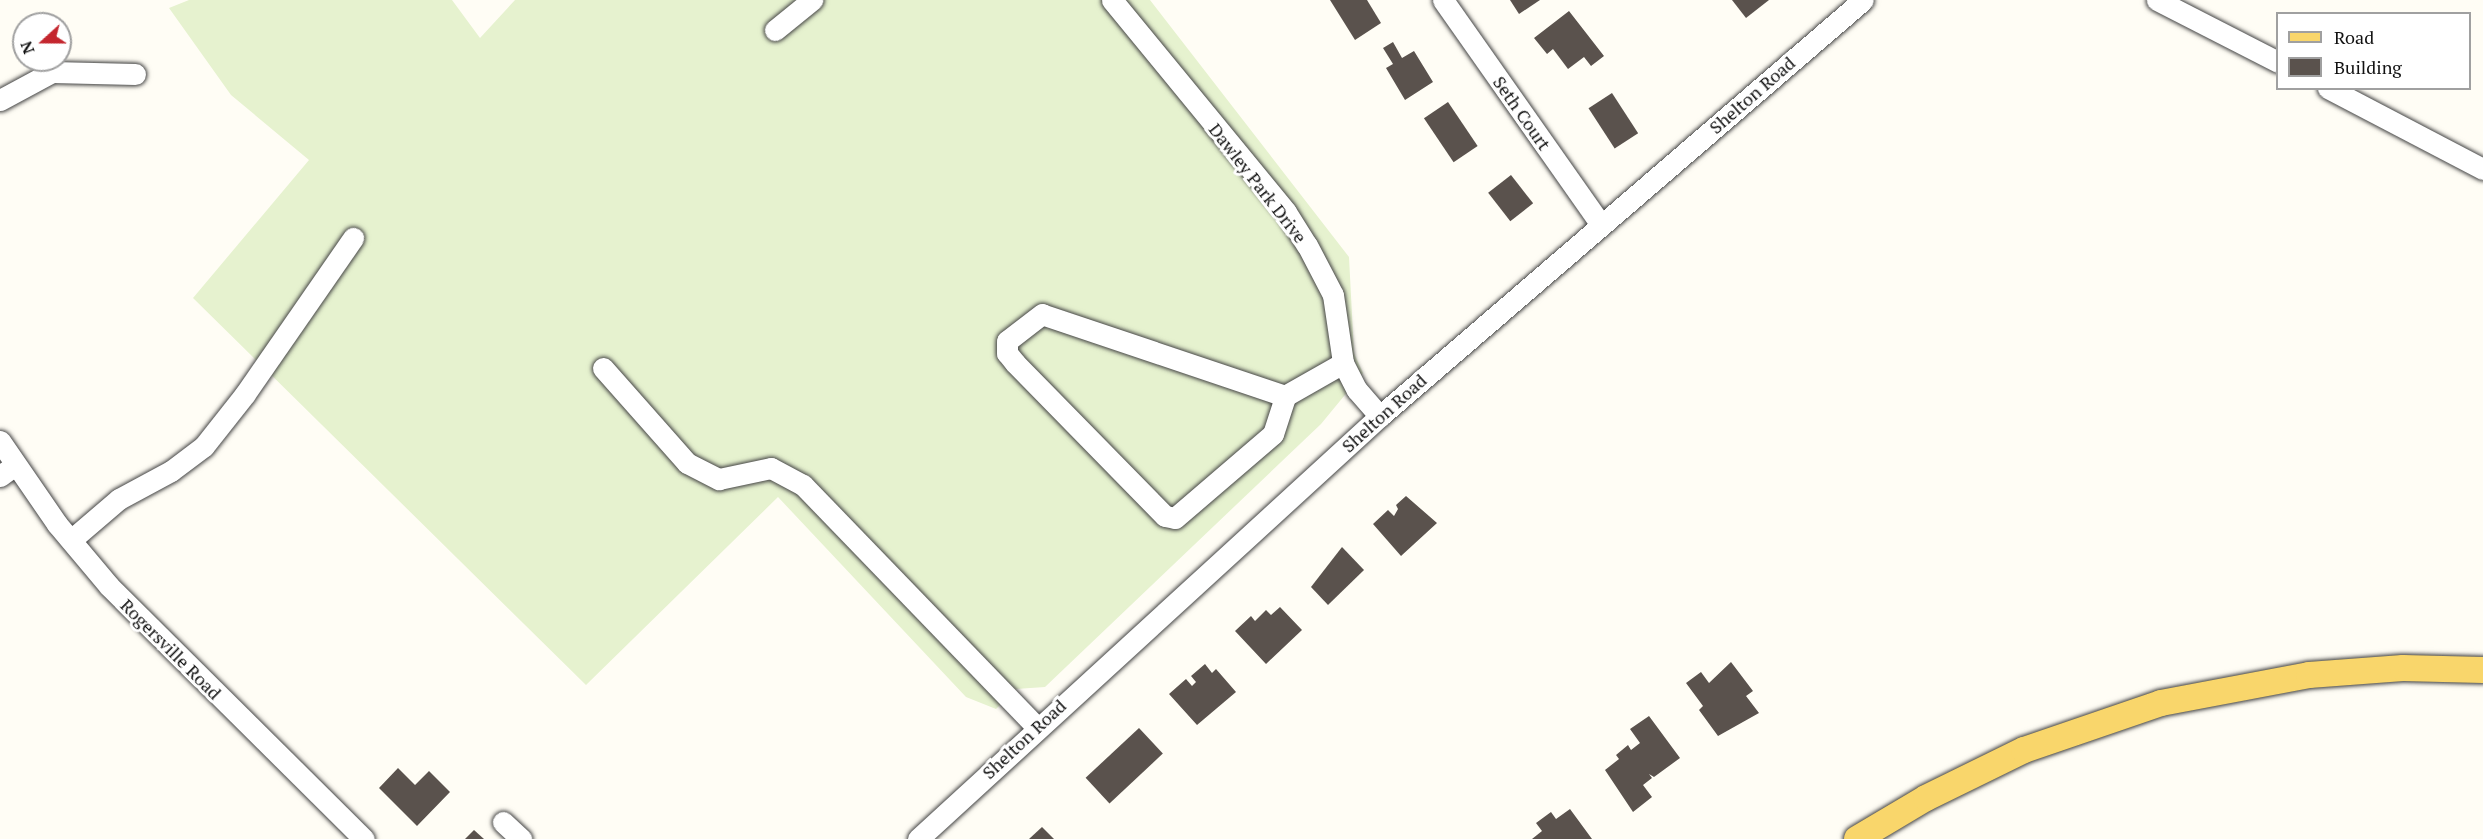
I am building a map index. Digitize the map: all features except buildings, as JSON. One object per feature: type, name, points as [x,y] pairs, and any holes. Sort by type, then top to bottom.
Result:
[{"type":"main road","points":[[1857,839],[1926,798],[2024,750],[2161,703],[2309,675],[2403,668],[2483,670]]},
{"type":"street","points":[[775,30],[812,0]]},
{"type":"street","name":"Dawley Park Drive","points":[[1112,0],[1286,212],[1307,245],[1333,295],[1343,363],[1357,390],[1380,416]]},
{"type":"street","name":"Seth Court","points":[[1443,0],[1601,225]]},
{"type":"street","name":"Shelton Road","points":[[918,839],[1037,727],[1380,416],[1863,0]]},
{"type":"street","points":[[2157,0],[2276,61]]},
{"type":"street","points":[[0,100],[52,72],[135,74]]},
{"type":"street","points":[[2332,90],[2483,169]]},
{"type":"street","points":[[71,540],[119,499],[171,471],[204,446],[244,394],[353,238]]},
{"type":"street","points":[[1285,396],[1042,314],[1007,341],[1007,353],[1015,363],[1165,516],[1175,518],[1274,434],[1285,396],[1343,363]]},
{"type":"street","points":[[603,368],[687,463],[719,479],[771,468],[803,485],[1037,727]]},
{"type":"street","name":"Rogersville Road","points":[[0,441],[8,470],[153,633],[364,839]]},
{"type":"street","points":[[503,822],[521,839]]},
{"type":"green space","points":[[189,0],[452,0],[480,38],[515,0],[1150,0],[1349,257],[1354,353],[1363,373],[1321,424],[1045,687],[1016,689],[996,709],[966,697],[778,497],[586,685],[193,298],[309,160],[231,95],[169,8]]}]
